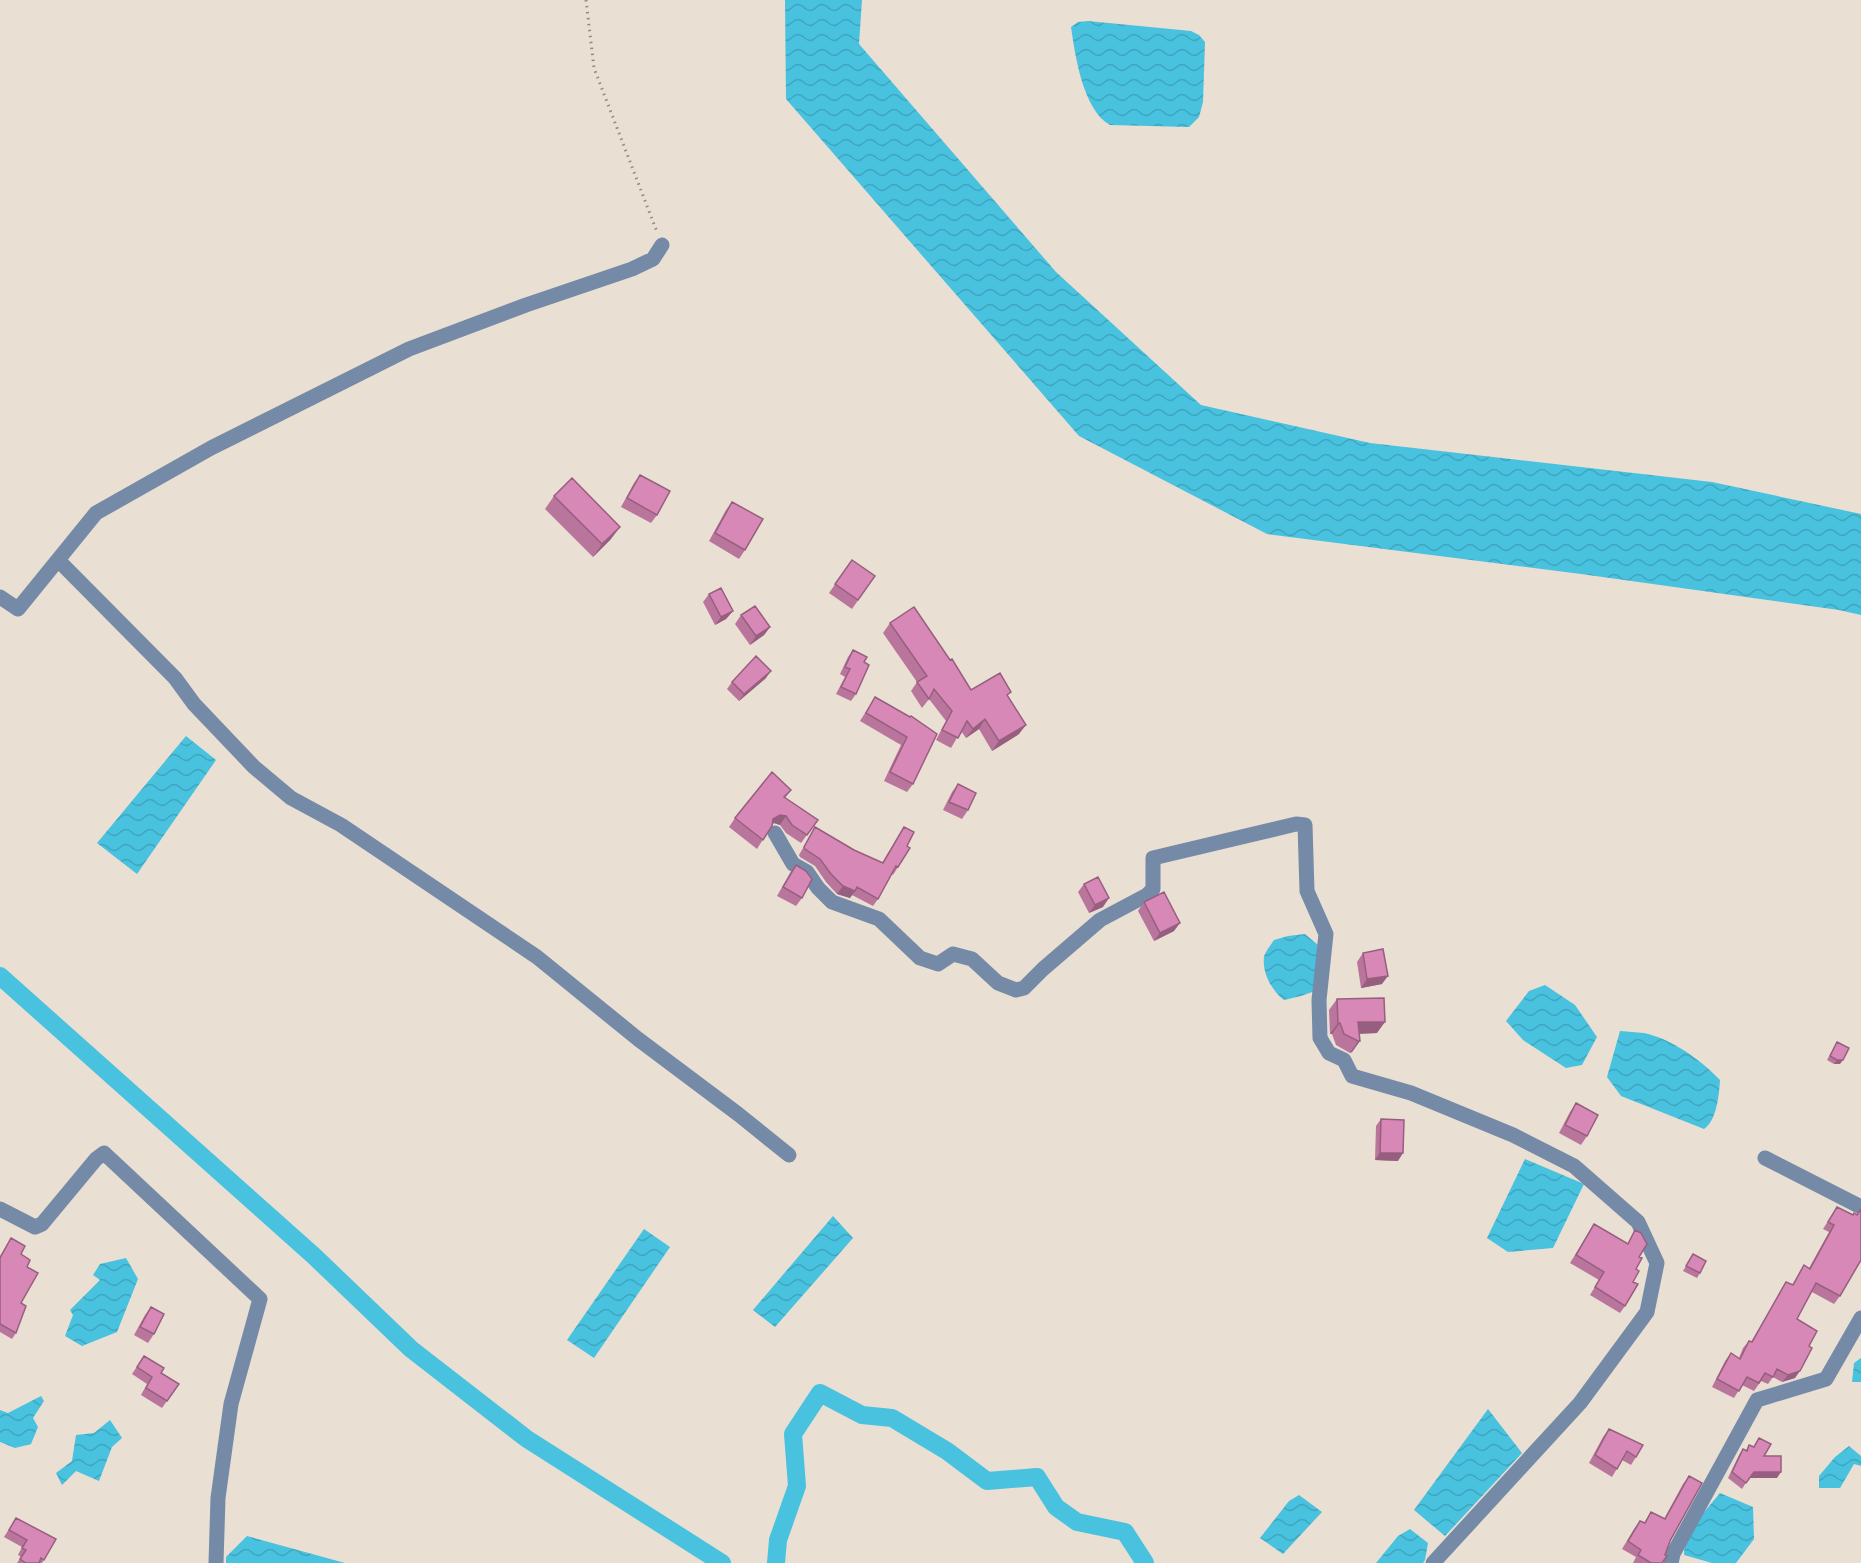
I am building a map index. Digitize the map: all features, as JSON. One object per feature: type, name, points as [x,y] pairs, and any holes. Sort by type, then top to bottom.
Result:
[{"type":"street","points":[[0,597],[18,609],[96,513],[211,448],[409,350],[526,305],[632,269],[653,259],[662,245]]},
{"type":"street","points":[[58,560],[176,678],[194,704],[254,767],[291,798],[341,825],[537,957],[638,1039],[789,1155]]},
{"type":"street","points":[[775,833],[793,864],[807,872],[832,902],[879,919],[920,958],[938,964],[953,954],[972,959],[998,983],[1016,990],[1024,988],[1100,920],[1148,895],[1153,889],[1154,858],[1296,824],[1305,825],[1307,891],[1326,934],[1319,1000],[1320,1038],[1329,1053],[1344,1060],[1352,1076],[1411,1092],[1513,1135],[1574,1166],[1638,1222],[1657,1263],[1647,1312],[1580,1403],[1433,1563]]},
{"type":"street","points":[[0,1209],[35,1227],[42,1224],[96,1159],[104,1153],[260,1299],[231,1404],[218,1498],[216,1563]]},
{"type":"street","points":[[1765,1158],[1861,1207]]},
{"type":"street","points":[[1671,1563],[1673,1554],[1699,1504],[1757,1400],[1826,1379],[1861,1318]]},
{"type":"path","points":[[586,0],[594,68],[662,245]]},
{"type":"water","points":[[785,0],[862,0],[859,44],[1056,272],[1201,405],[1370,443],[1712,482],[1861,514],[1861,615],[1581,574],[1267,534],[1079,436],[786,99]]},
{"type":"water","points":[[1078,22],[1191,31],[1199,35],[1205,42],[1203,102],[1199,117],[1189,127],[1110,125],[1101,118],[1093,107],[1082,81],[1071,27]]},
{"type":"water","points":[[186,736],[216,760],[137,874],[97,843]]},
{"type":"water","points":[[1305,934],[1318,945],[1315,991],[1284,1000],[1269,981],[1264,963],[1265,955],[1274,940]]},
{"type":"water","points":[[1545,985],[1575,1005],[1597,1037],[1582,1065],[1566,1068],[1523,1040],[1506,1021],[1529,991]]},
{"type":"water","points":[[1620,1031],[1644,1033],[1665,1040],[1695,1058],[1720,1080],[1715,1113],[1704,1129],[1621,1096],[1607,1077]]},
{"type":"water","points":[[1525,1159],[1584,1184],[1553,1248],[1508,1252],[1487,1238]]},
{"type":"water","points":[[833,1216],[853,1238],[775,1327],[753,1310]]},
{"type":"water","points":[[644,1229],[670,1247],[594,1358],[567,1340]]},
{"type":"water","points":[[126,1258],[138,1279],[117,1332],[82,1346],[65,1336],[73,1315],[70,1310],[100,1280],[93,1275],[100,1264]]},
{"type":"water","points":[[1861,1358],[1861,1382],[1852,1382],[1854,1363]]},
{"type":"water","points":[[41,1396],[44,1401],[33,1418],[38,1427],[31,1444],[15,1448],[0,1442],[0,1410],[8,1413]]},
{"type":"water","points":[[1488,1409],[1522,1453],[1445,1536],[1414,1510]]},
{"type":"water","points":[[110,1420],[122,1438],[112,1447],[99,1481],[76,1471],[62,1485],[56,1473],[72,1461],[76,1435],[94,1433]]},
{"type":"water","points":[[1849,1446],[1861,1456],[1861,1466],[1854,1464],[1840,1488],[1819,1488],[1819,1476],[1835,1457]]},
{"type":"water","points":[[1720,1493],[1753,1507],[1754,1539],[1736,1563],[1712,1563],[1684,1555],[1685,1535]]},
{"type":"water","points":[[1299,1495],[1322,1512],[1283,1554],[1260,1538],[1289,1501]]},
{"type":"water","points":[[1410,1529],[1428,1543],[1423,1563],[1376,1563],[1398,1536]]},
{"type":"water","points":[[247,1536],[345,1563],[226,1563],[226,1557]]},
{"type":"building","points":[[640,475],[670,491],[657,515],[627,498]]},
{"type":"building","points":[[572,478],[620,527],[602,544],[554,496]]},
{"type":"building","points":[[732,502],[763,519],[745,550],[715,533]]},
{"type":"building","points":[[852,560],[875,576],[858,600],[835,584]]},
{"type":"building","points":[[721,588],[733,611],[721,617],[709,594]]},
{"type":"building","points":[[755,606],[770,627],[756,636],[741,615]]},
{"type":"building","points":[[914,607],[950,660],[952,659],[971,690],[1000,673],[1011,692],[1007,695],[1026,725],[999,741],[985,719],[973,729],[967,721],[958,738],[942,730],[952,711],[934,689],[929,699],[917,682],[927,676],[890,623]]},
{"type":"building","points":[[853,650],[867,657],[864,662],[869,665],[856,694],[841,687],[850,669],[845,667]]},
{"type":"building","points":[[756,656],[771,671],[744,694],[732,682]]},
{"type":"building","points":[[875,697],[911,716],[937,734],[913,784],[890,772],[907,737],[866,713]]},
{"type":"building","points":[[772,772],[791,790],[784,797],[818,820],[807,835],[792,825],[786,816],[780,815],[773,819],[772,826],[763,840],[735,818]]},
{"type":"building","points":[[958,784],[976,793],[968,810],[949,802]]},
{"type":"building","points":[[815,827],[854,850],[883,863],[904,827],[914,832],[907,846],[910,848],[898,867],[896,866],[878,899],[857,887],[855,891],[843,886],[820,859],[805,849]]},
{"type":"building","points":[[796,865],[806,871],[812,879],[802,898],[783,887]]},
{"type":"building","points":[[1098,877],[1109,898],[1095,905],[1084,884]]},
{"type":"building","points":[[1164,892],[1180,923],[1160,933],[1144,902]]},
{"type":"building","points":[[1383,949],[1388,976],[1367,979],[1363,953]]},
{"type":"building","points":[[1384,998],[1385,1022],[1358,1022],[1360,1041],[1344,1034],[1338,1023],[1337,999]]},
{"type":"building","points":[[1837,1042],[1849,1048],[1843,1060],[1830,1056]]},
{"type":"building","points":[[1576,1103],[1598,1115],[1587,1136],[1565,1125]]},
{"type":"building","points":[[1381,1119],[1404,1120],[1403,1153],[1380,1153]]},
{"type":"building","points":[[1837,1207],[1853,1215],[1854,1213],[1857,1215],[1861,1209],[1861,1260],[1840,1296],[1816,1283],[1797,1319],[1817,1331],[1809,1346],[1812,1348],[1800,1371],[1788,1375],[1777,1369],[1773,1377],[1765,1373],[1759,1383],[1747,1377],[1739,1391],[1717,1379],[1731,1353],[1740,1359],[1786,1282],[1793,1285],[1804,1265],[1810,1269],[1834,1225],[1828,1222]]},
{"type":"building","points":[[1594,1224],[1628,1244],[1635,1230],[1641,1233],[1647,1244],[1639,1257],[1642,1258],[1636,1269],[1639,1271],[1633,1282],[1638,1284],[1625,1306],[1595,1287],[1604,1272],[1576,1255]]},
{"type":"building","points":[[11,1238],[25,1246],[21,1254],[30,1260],[27,1267],[38,1273],[21,1303],[26,1306],[16,1333],[0,1324],[0,1258]]},
{"type":"building","points":[[1693,1254],[1706,1261],[1700,1273],[1686,1266]]},
{"type":"building","points":[[151,1307],[164,1314],[154,1334],[140,1327]]},
{"type":"building","points":[[144,1356],[164,1368],[161,1373],[179,1384],[167,1401],[146,1388],[152,1377],[137,1367]]},
{"type":"building","points":[[1609,1429],[1643,1445],[1636,1457],[1627,1451],[1617,1469],[1595,1455]]},
{"type":"building","points":[[1759,1438],[1771,1444],[1764,1456],[1781,1456],[1781,1472],[1754,1472],[1746,1483],[1732,1472],[1743,1449],[1747,1451],[1749,1445],[1754,1447]]},
{"type":"building","points":[[1689,1476],[1702,1483],[1670,1541],[1665,1555],[1667,1556],[1662,1563],[1651,1563],[1638,1555],[1641,1550],[1628,1541],[1640,1521],[1645,1523],[1651,1512],[1665,1519]]},
{"type":"building","points":[[16,1518],[56,1539],[44,1560],[41,1558],[39,1563],[26,1563],[20,1559],[26,1550],[22,1548],[27,1540],[9,1530]]},
{"type":"waterway","points":[[0,976],[314,1256],[411,1349],[527,1439],[722,1563]]},
{"type":"waterway","points":[[776,1563],[778,1540],[797,1486],[793,1434],[820,1393],[862,1415],[892,1418],[947,1451],[987,1481],[1037,1477],[1056,1507],[1077,1522],[1125,1532],[1145,1563]]}]
